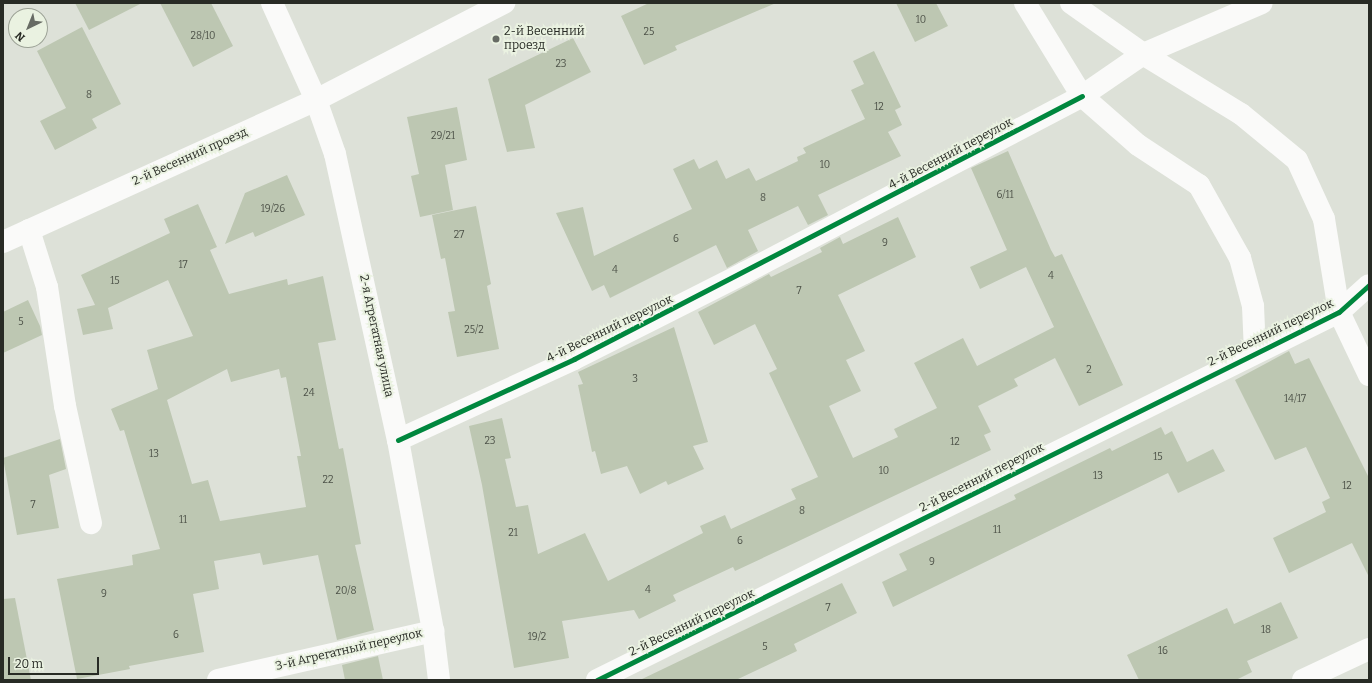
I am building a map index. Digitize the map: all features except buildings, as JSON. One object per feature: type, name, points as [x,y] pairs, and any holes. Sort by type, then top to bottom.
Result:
[{"type":"street","name":"2-я Агрегатная улица","points":[[272,3],[316,100],[334,154],[354,232],[398,440],[433,630],[438,680]]},
{"type":"street","name":"2-й Весенний проезд","points":[[3,242],[316,100],[504,3]]},
{"type":"street","points":[[1025,3],[1082,96],[1138,145],[1199,185],[1240,258],[1253,306],[1254,352]]},
{"type":"street","points":[[1070,3],[1143,54],[1241,114],[1297,160],[1324,219],[1339,312],[1369,375]]},
{"type":"street","name":"4-й Весенний переулок","points":[[398,440],[581,356],[1082,96],[1143,54],[1262,3]]},
{"type":"street","points":[[29,230],[47,287],[65,406],[91,523]]},
{"type":"street","name":"2-й Весенний переулок","points":[[597,680],[1254,352],[1339,312],[1369,285]]},
{"type":"street","name":"3-й Агрегатный переулок","points":[[218,680],[433,630]]},
{"type":"street","points":[[1303,680],[1369,649]]},
{"type":"cycle path","points":[[398,440],[574,359],[1082,96]]},
{"type":"cycle path","points":[[597,680],[1339,312],[1369,285]]},
{"type":"place","name":"2-й Весенний проезд","points":[[496,39]]}]
